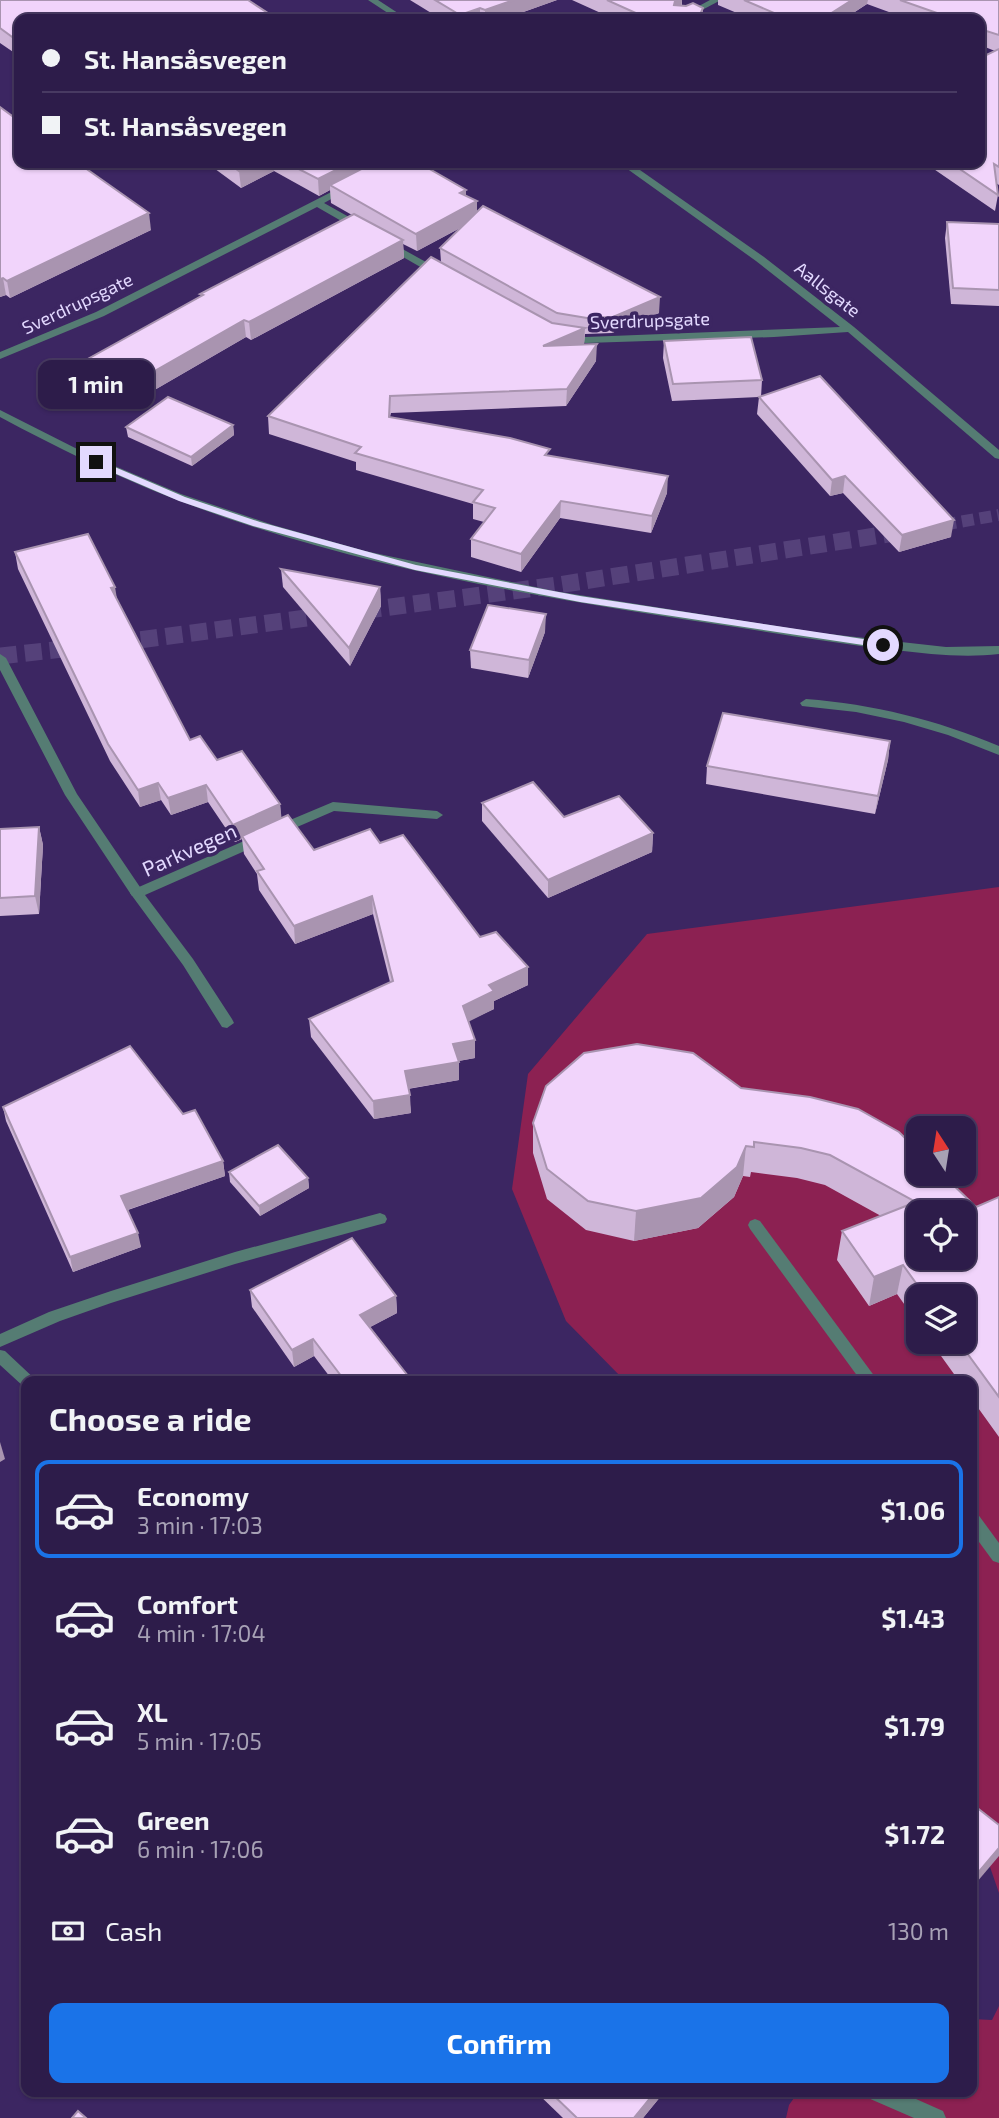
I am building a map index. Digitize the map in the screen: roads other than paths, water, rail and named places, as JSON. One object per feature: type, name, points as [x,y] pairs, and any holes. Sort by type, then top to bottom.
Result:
[{"type":"street","points":[[372,0],[395,14]]},
{"type":"street","points":[[689,14],[717,0]]},
{"type":"street","name":"Aallsgate","points":[[631,168],[761,259],[850,328],[999,456]]},
{"type":"street","name":"Sverdrupsgate","points":[[0,356],[100,314],[362,180]]},
{"type":"street","points":[[317,203],[452,280]]},
{"type":"street","name":"Sverdrupsgate","points":[[553,335],[586,340],[774,334],[850,328]]},
{"type":"street","points":[[0,413],[47,440],[182,499],[257,524],[415,568],[567,597],[855,642],[938,651],[999,650]]},
{"type":"street","name":"Parkvegen","points":[[0,658],[71,795],[136,893],[334,806],[437,815]]},
{"type":"street","points":[[806,703],[869,709],[919,721],[999,751]]},
{"type":"street","points":[[136,893],[188,962],[227,1023]]},
{"type":"street","points":[[0,1341],[29,1325],[128,1291],[252,1252],[380,1219]]},
{"type":"street","points":[[755,1225],[866,1376]]},
{"type":"street","points":[[0,1356],[23,1376]]},
{"type":"street","points":[[977,1526],[999,1556]]},
{"type":"street","points":[[889,2097],[936,2118]]},
{"type":"tunnel","points":[[891,534],[999,515]]},
{"type":"tunnel","points":[[116,643],[558,585],[901,532]]},
{"type":"tunnel","points":[[0,656],[81,647]]}]
